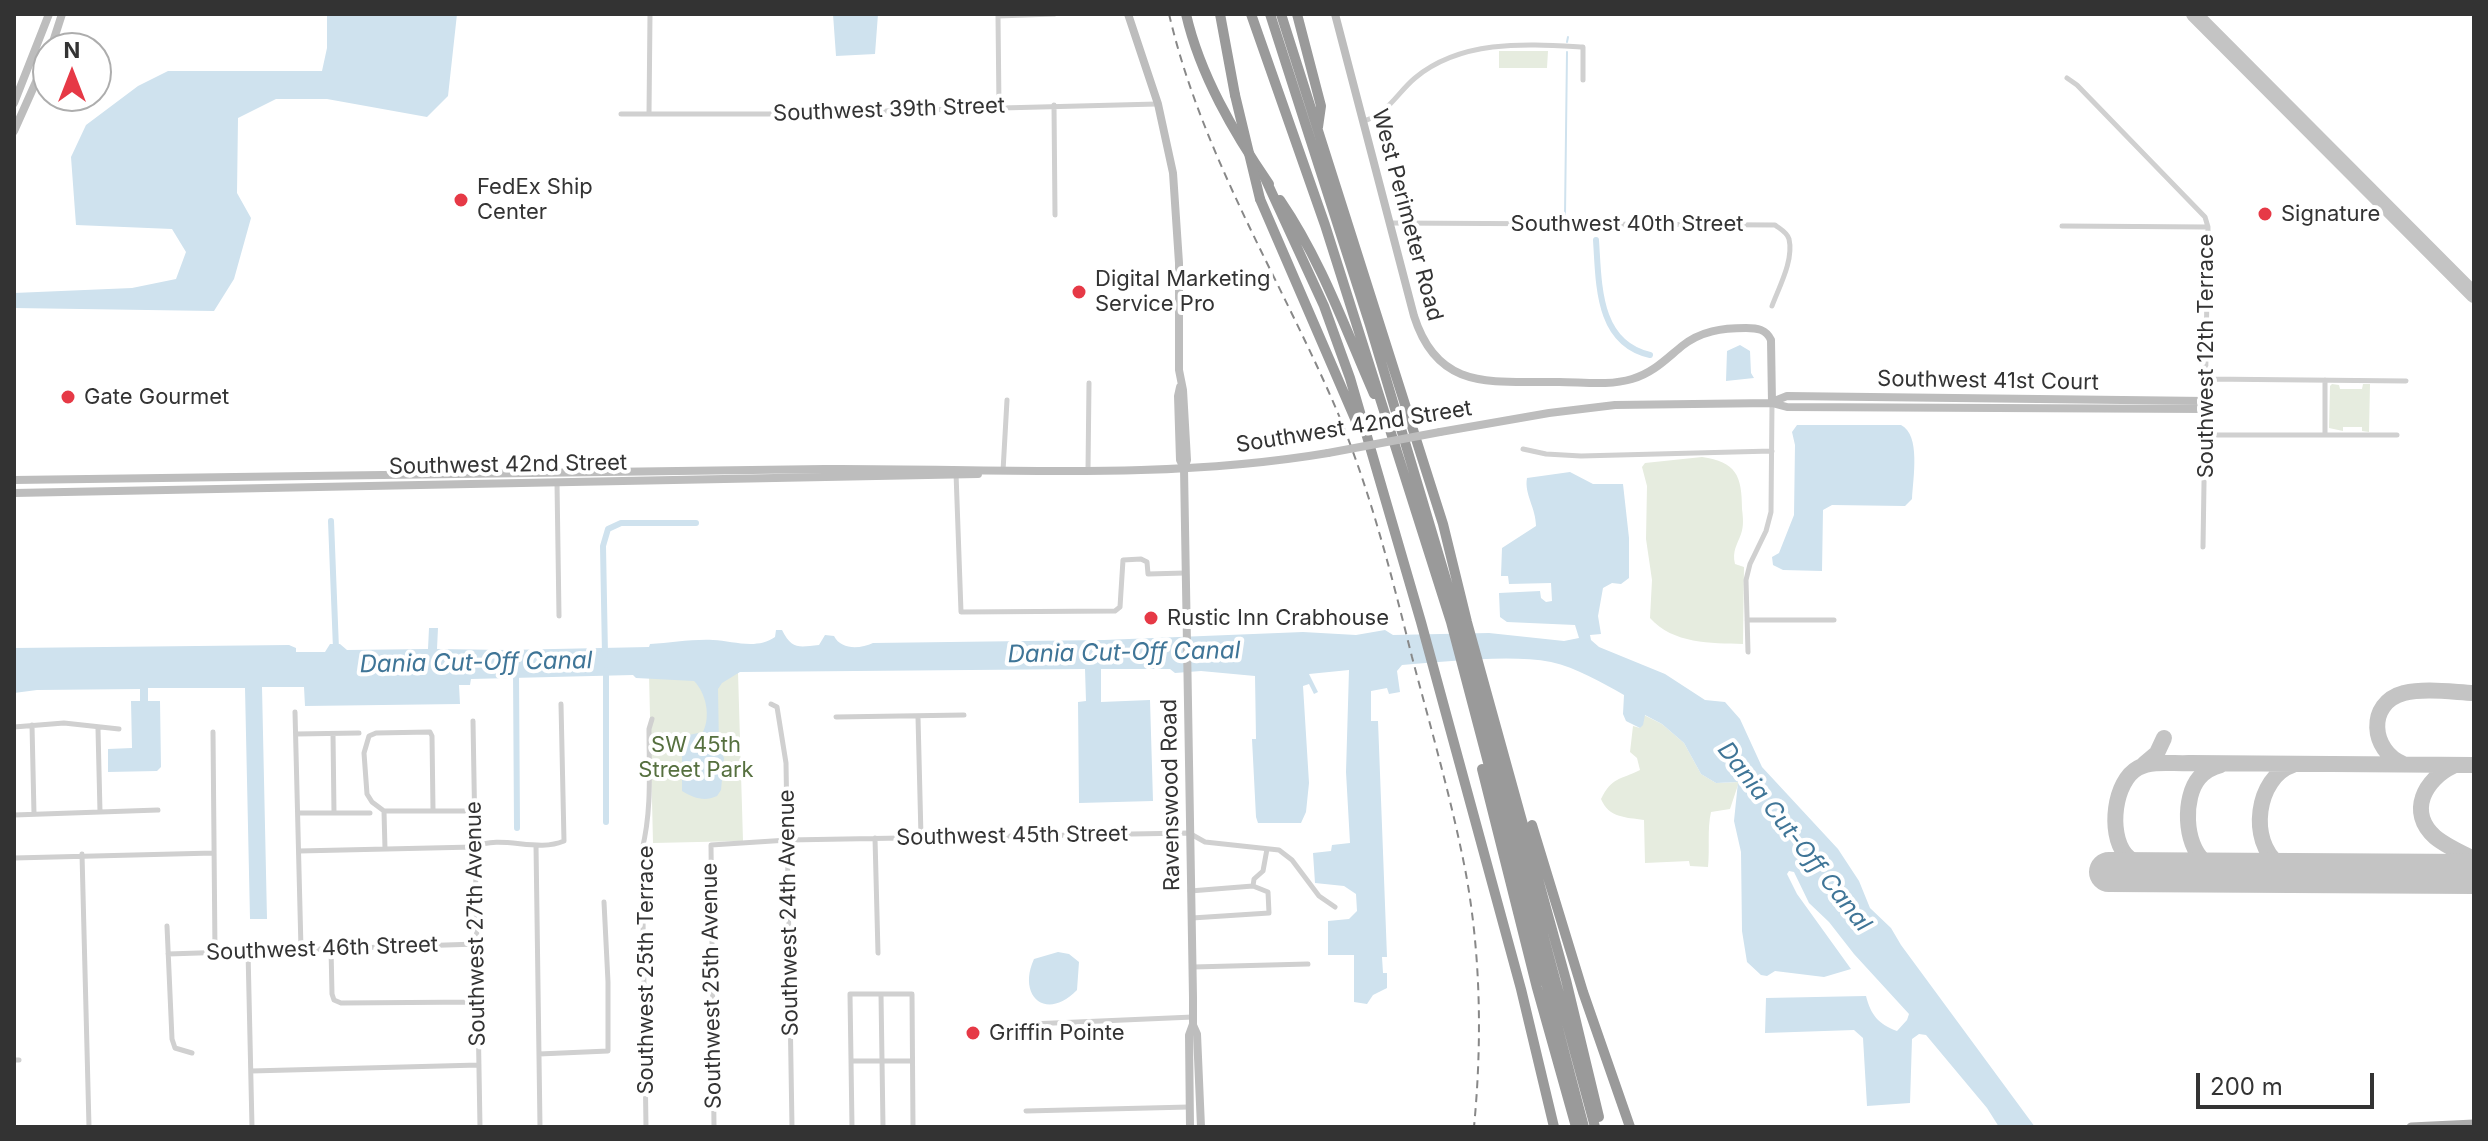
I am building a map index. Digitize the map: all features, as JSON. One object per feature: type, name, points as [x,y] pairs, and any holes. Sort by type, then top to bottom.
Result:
[{"type":"highway","points":[[1186,14],[1198,54],[1217,97],[1265,178],[1300,228],[1378,403]]},
{"type":"highway","points":[[1220,14],[1235,95],[1260,199],[1341,382],[1374,467]]},
{"type":"highway","points":[[1248,14],[1455,622]]},
{"type":"highway","points":[[1248,14],[1325,225],[1455,622],[1584,1127]]},
{"type":"highway","points":[[1270,14],[1370,325],[1595,1127]]},
{"type":"highway","points":[[1281,14],[1443,524],[1455,622]]},
{"type":"highway","points":[[1297,14],[1321,106],[1317,129]]},
{"type":"highway","points":[[1265,178],[1336,338],[1350,378],[1421,622],[1521,989],[1552,1127]]},
{"type":"highway","points":[[1469,669],[1520,808],[1601,1127]]},
{"type":"highway","points":[[1469,669],[1537,988],[1576,1127]]},
{"type":"highway","points":[[1520,808],[1531,822],[1587,1005],[1630,1127]]},
{"type":"main road","points":[[2411,1127],[2474,1124]]},
{"type":"street","points":[[14,103],[49,14]]},
{"type":"street","points":[[649,114],[650,14]]},
{"type":"street","points":[[999,107],[998,16],[1054,14]]},
{"type":"street","name":"Ravenswood Road","points":[[1128,14],[1158,104],[1173,173],[1177,217],[1180,386],[1183,390],[1187,460],[1184,468],[1185,573],[1193,1021],[1197,1034],[1201,1127]]},
{"type":"street","name":"West Perimeter Road","points":[[1335,14],[1422,339],[1442,364],[1472,378],[1491,381],[1627,381],[1653,370],[1689,341],[1705,333],[1751,328],[1767,333],[1772,343],[1772,403]]},
{"type":"street","points":[[1363,121],[1380,114],[1420,74],[1463,53],[1502,46],[1583,47],[1583,80]]},
{"type":"street","name":"Southwest 12th Terrace","points":[[2067,78],[2205,217],[2208,227],[2203,547]]},
{"type":"street","points":[[14,131],[32,91]]},
{"type":"street","name":"Southwest 39th Street","points":[[621,114],[1158,104]]},
{"type":"street","points":[[1054,105],[1055,215]]},
{"type":"street","name":"Southwest 40th Street","points":[[1389,223],[1775,225],[1785,232],[1789,240],[1788,260],[1772,306]]},
{"type":"street","points":[[2062,226],[2208,227]]},
{"type":"street","points":[[2206,379],[2406,381]]},
{"type":"street","points":[[2325,380],[2325,435]]},
{"type":"street","points":[[1088,470],[1089,383]]},
{"type":"street","name":"Southwest 41st Court","points":[[1615,405],[1772,403],[1787,396],[2206,405]]},
{"type":"street","points":[[1003,471],[1007,400]]},
{"type":"street","points":[[1748,652],[1748,572],[1771,512],[1772,403]]},
{"type":"street","name":"Southwest 42nd Street","points":[[14,493],[700,480],[1265,464],[1549,413],[1615,405]]},
{"type":"street","points":[[2206,435],[2397,435]]},
{"type":"street","points":[[1523,449],[1581,456],[1772,451]]},
{"type":"street","points":[[700,480],[715,471]]},
{"type":"street","name":"Southwest 42nd Street","points":[[14,480],[715,471],[956,472]]},
{"type":"street","points":[[956,472],[961,612],[1115,611],[1120,607],[1123,560],[1141,559],[1147,562],[1148,574],[1185,573]]},
{"type":"street","points":[[489,484],[507,475]]},
{"type":"street","points":[[557,483],[559,616]]},
{"type":"street","points":[[1747,620],[1834,620]]},
{"type":"street","points":[[299,851],[474,847],[483,843],[536,845],[564,841],[561,704]]},
{"type":"street","name":"Southwest 24th Avenue","points":[[771,704],[777,707],[785,754],[792,1127]]},
{"type":"street","points":[[295,712],[301,949]]},
{"type":"street","points":[[836,717],[964,715]]},
{"type":"street","points":[[918,717],[921,837]]},
{"type":"street","name":"Southwest 25th Terrace","points":[[646,1127],[642,850],[650,798],[649,729],[652,719]]},
{"type":"street","name":"Southwest 27th Avenue","points":[[473,721],[480,1127]]},
{"type":"street","points":[[14,727],[64,723],[119,729]]},
{"type":"street","points":[[32,725],[34,814]]},
{"type":"street","points":[[98,728],[100,812]]},
{"type":"street","points":[[213,732],[215,952]]},
{"type":"street","points":[[433,810],[430,732],[376,733],[367,740],[364,753],[367,794],[384,811],[474,811]]},
{"type":"street","points":[[296,734],[359,733]]},
{"type":"street","points":[[333,734],[334,813]]},
{"type":"street","points":[[14,815],[158,810]]},
{"type":"street","points":[[384,811],[385,849]]},
{"type":"street","points":[[298,813],[370,813]]},
{"type":"street","name":"Southwest 45th Street","points":[[711,845],[788,840],[1189,833],[1205,842],[1279,850],[1292,860],[1319,896],[1335,907]]},
{"type":"street","points":[[875,838],[878,953]]},
{"type":"street","points":[[536,845],[540,1127]]},
{"type":"street","name":"Southwest 25th Avenue","points":[[711,845],[714,1127]]},
{"type":"street","points":[[1253,886],[1254,879],[1263,871],[1267,849]]},
{"type":"street","points":[[14,858],[214,853]]},
{"type":"street","points":[[82,854],[89,1127]]},
{"type":"street","points":[[1190,891],[1253,886],[1268,892],[1269,913],[1191,918]]},
{"type":"street","points":[[539,1054],[608,1051],[604,902]]},
{"type":"street","points":[[167,926],[172,1039],[175,1048],[192,1053]]},
{"type":"street","name":"Southwest 46th Street","points":[[168,954],[477,944]]},
{"type":"street","points":[[331,948],[334,1000],[341,1003],[478,1002]]},
{"type":"street","points":[[248,951],[252,1127]]},
{"type":"street","points":[[1192,967],[1308,964]]},
{"type":"street","points":[[852,1127],[850,994],[912,994],[913,1127]]},
{"type":"street","points":[[881,994],[883,1127]]},
{"type":"street","points":[[1031,1024],[1193,1021]]},
{"type":"street","name":"Ravenswood Road","points":[[1190,1127],[1189,1035],[1193,1021]]},
{"type":"street","points":[[851,1061],[912,1061]]},
{"type":"street","points":[[251,1071],[479,1065]]},
{"type":"street","points":[[1026,1111],[1190,1107]]},
{"type":"green space","points":[[1499,51],[1548,51],[1547,68],[1499,68]]},
{"type":"green space","points":[[2332,384],[2339,385],[2340,389],[2362,389],[2363,384],[2370,384],[2369,432],[2362,431],[2362,427],[2343,427],[2343,431],[2329,428]]},
{"type":"green space","points":[[1702,457],[1730,467],[1741,487],[1743,525],[1734,555],[1735,564],[1744,567],[1743,644],[1681,637],[1659,627],[1650,618],[1652,580],[1646,539],[1647,486],[1642,467],[1645,463]]},
{"type":"green space","name":"SW 45th Street Park","points":[[738,672],[743,841],[653,843],[649,674]]},
{"type":"green space","points":[[1644,715],[1662,724],[1684,743],[1701,774],[1716,783],[1739,782],[1730,809],[1711,812],[1708,867],[1690,866],[1689,861],[1645,863],[1644,820],[1613,813],[1601,799],[1613,783],[1640,770],[1637,758],[1630,752],[1633,726],[1640,728]]},
{"type":"water","points":[[327,14],[457,14],[448,96],[427,117],[327,99],[276,99],[238,118],[237,193],[251,218],[234,279],[214,311],[14,308],[14,293],[132,288],[176,279],[186,252],[172,229],[76,225],[71,157],[86,125],[103,112],[112,112],[112,106],[138,86],[168,71],[322,71],[327,48]]},
{"type":"water","points":[[833,14],[878,14],[875,54],[836,56]]},
{"type":"water","points":[[1740,345],[1750,351],[1754,378],[1726,381],[1727,351]]},
{"type":"water","points":[[1797,425],[1901,425],[1907,430],[1914,447],[1912,499],[1905,506],[1832,505],[1823,510],[1822,571],[1783,570],[1773,565],[1772,557],[1779,553],[1794,515],[1795,445],[1792,432]]},
{"type":"water","name":"Dania Cut-Off Canal","points":[[1570,472],[1593,484],[1623,484],[1629,538],[1629,578],[1621,584],[1612,583],[1603,588],[1598,616],[1601,634],[1590,635],[1591,640],[1599,647],[1665,674],[1705,700],[1725,702],[1740,719],[1762,767],[1838,849],[1859,881],[1870,908],[1891,928],[2035,1127],[1999,1127],[1987,1108],[1926,1035],[1919,1034],[1912,1039],[1910,1103],[1867,1106],[1863,1038],[1854,1030],[1765,1033],[1766,998],[1866,996],[1876,1018],[1897,1031],[1909,1014],[1809,903],[1794,872],[1787,874],[1797,894],[1851,969],[1824,977],[1775,971],[1767,976],[1761,975],[1747,962],[1742,931],[1741,852],[1734,821],[1738,782],[1716,783],[1701,774],[1684,743],[1662,724],[1645,715],[1640,728],[1626,721],[1623,714],[1624,695],[1598,680],[1551,662],[1497,659],[1402,665],[1397,671],[1400,692],[1389,694],[1387,688],[1371,691],[1371,721],[1378,721],[1387,957],[1382,957],[1387,988],[1373,995],[1367,1004],[1354,1002],[1354,955],[1328,955],[1328,921],[1349,919],[1357,911],[1356,894],[1344,886],[1315,883],[1313,853],[1331,851],[1332,845],[1350,843],[1346,772],[1349,670],[1309,674],[1318,692],[1314,694],[1309,684],[1303,686],[1309,783],[1306,812],[1301,823],[1258,823],[1256,817],[1252,739],[1256,739],[1255,676],[1201,671],[1175,673],[1170,669],[1101,669],[1101,702],[1150,700],[1153,801],[1079,803],[1078,702],[1086,701],[1085,669],[740,672],[718,689],[719,747],[724,758],[721,790],[717,796],[703,799],[682,791],[684,736],[703,732],[707,719],[704,698],[694,681],[636,678],[633,675],[471,679],[470,685],[459,685],[460,704],[305,706],[304,687],[262,687],[267,919],[250,919],[245,688],[148,688],[148,701],[160,701],[161,767],[157,771],[108,772],[108,749],[132,748],[131,701],[140,701],[140,689],[14,693],[14,648],[289,645],[296,648],[296,652],[325,652],[330,644],[340,644],[347,650],[428,649],[429,628],[438,628],[437,649],[507,650],[649,647],[650,644],[705,640],[753,644],[775,637],[776,630],[782,630],[789,641],[801,646],[819,645],[825,635],[834,636],[846,646],[857,647],[873,643],[1104,640],[1303,632],[1356,635],[1385,630],[1393,635],[1489,633],[1564,641],[1579,638],[1575,625],[1507,622],[1500,617],[1499,593],[1540,591],[1541,598],[1546,602],[1552,601],[1551,583],[1509,584],[1508,576],[1501,576],[1502,548],[1536,526],[1527,478]]},
{"type":"water","points":[[1058,952],[1069,954],[1079,962],[1077,990],[1055,1004],[1045,1004],[1032,994],[1030,972],[1034,959]]},
{"type":"waterway","points":[[1567,42],[1568,37]]},
{"type":"waterway","points":[[1565,215],[1567,52]]},
{"type":"waterway","points":[[1596,240],[1600,293],[1610,325],[1633,348],[1650,355]]},
{"type":"waterway","points":[[331,521],[336,649]]},
{"type":"waterway","points":[[605,655],[603,546],[608,529],[621,523],[696,523]]},
{"type":"waterway","points":[[606,670],[606,822]]},
{"type":"waterway","name":"Dania Cut-Off Canal","points":[[516,672],[517,828]]},
{"type":"taxiway","points":[[2194,14],[2474,295]]},
{"type":"taxiway","points":[[2403,764],[2392,758],[2379,738],[2377,727],[2383,706],[2404,693],[2474,693]]},
{"type":"taxiway","points":[[2144,764],[2157,753],[2164,738]]},
{"type":"taxiway","points":[[2157,873],[2128,857],[2116,834],[2119,795],[2123,784],[2138,768],[2163,763],[2474,765]]},
{"type":"taxiway","points":[[2221,765],[2204,773],[2194,786],[2188,808],[2189,832],[2197,853],[2204,861],[2216,868],[2240,872]]},
{"type":"taxiway","points":[[2293,765],[2271,782],[2264,796],[2260,811],[2263,841],[2269,854],[2284,867],[2300,872],[2322,873]]},
{"type":"taxiway","points":[[2453,766],[2434,779],[2428,788],[2423,797],[2422,817],[2435,837],[2474,859]]},
{"type":"runway","points":[[2109,872],[2474,874]]},
{"type":"railway","points":[[1169,14],[1183,65],[1220,162],[1344,429],[1386,558],[1448,792],[1471,905],[1479,1000],[1474,1127]]},
{"type":"place","name":"FedEx Ship Center","points":[[461,200]]},
{"type":"place","name":"Signature","points":[[2265,214]]},
{"type":"place","name":"Digital Marketing Service Pro","points":[[1079,292]]},
{"type":"place","name":"Gate Gourmet","points":[[68,397]]},
{"type":"place","name":"Rustic Inn Crabhouse","points":[[1151,618]]},
{"type":"place","name":"Griffin Pointe","points":[[973,1033]]}]
